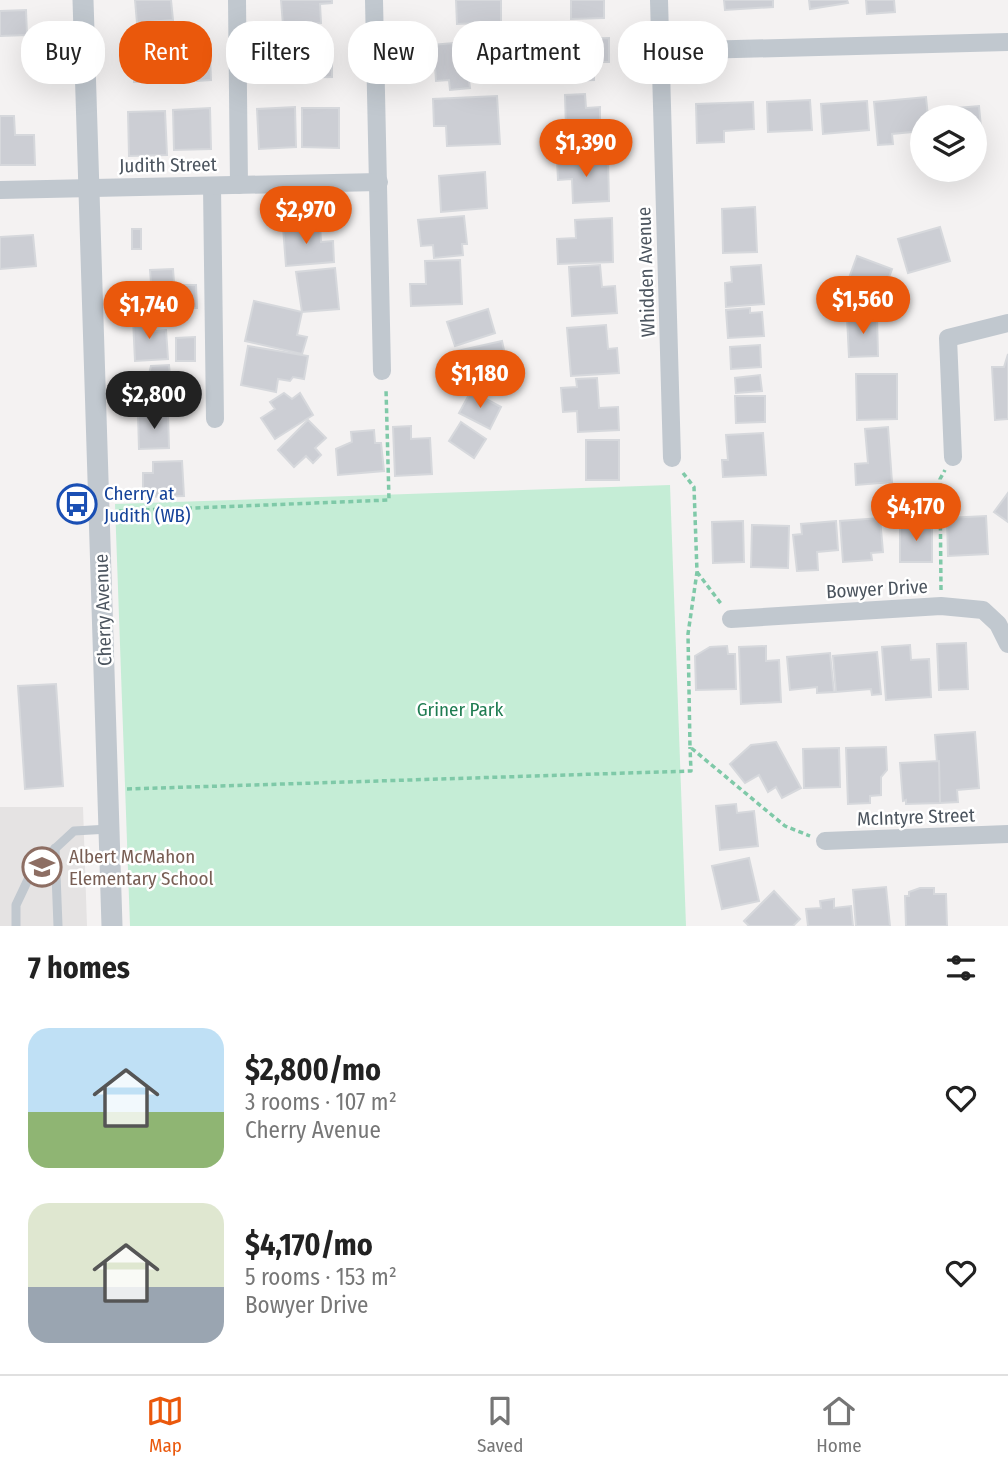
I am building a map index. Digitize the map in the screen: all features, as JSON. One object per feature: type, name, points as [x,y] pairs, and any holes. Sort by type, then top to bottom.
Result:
[{"type":"street","name":"Cherry Avenue","points":[[83,0],[112,926]]},
{"type":"street","points":[[237,0],[239,185]]},
{"type":"street","points":[[374,0],[382,371]]},
{"type":"street","name":"Whidden Avenue","points":[[659,0],[660,21]]},
{"type":"street","points":[[728,49],[1008,42]]},
{"type":"street","name":"Whidden Avenue","points":[[662,84],[672,458]]},
{"type":"street","name":"Judith Street","points":[[0,190],[379,182]]},
{"type":"street","points":[[212,186],[215,419]]},
{"type":"street","points":[[953,457],[948,338],[1008,323]]},
{"type":"street","name":"Bowyer Drive","points":[[731,619],[941,606],[983,610],[998,624],[1008,644]]},
{"type":"street","name":"McIntyre Street","points":[[825,841],[1008,834]]},
{"type":"lane","points":[[16,926],[16,905],[33,869],[74,831],[109,829]]},
{"type":"lane","points":[[55,848],[58,926]]},
{"type":"path","points":[[100,512],[388,500],[388,397],[382,371]]},
{"type":"path","points":[[941,606],[940,479],[953,457]]},
{"type":"path","points":[[108,789],[691,771],[688,634],[697,572],[694,487],[672,458]]},
{"type":"path","points":[[697,572],[731,619]]},
{"type":"path","points":[[690,747],[785,826],[825,841]]},
{"type":"shaded area","name":"Albert McMahon Elementary School","points":[[0,807],[83,807],[87,926],[0,926]]},
{"type":"green space","name":"Griner Park","points":[[670,485],[686,926],[130,926],[115,504]]},
{"type":"building","points":[[135,0],[171,0],[173,20],[137,21]]},
{"type":"building","points":[[281,0],[332,0],[332,3],[320,4],[321,21],[283,21]]},
{"type":"building","points":[[456,0],[501,0],[501,21],[457,21]]},
{"type":"building","points":[[571,0],[604,0],[604,18],[571,19]]},
{"type":"building","points":[[724,0],[773,0],[773,7],[725,10]]},
{"type":"building","points":[[809,0],[847,0],[848,3],[810,9]]},
{"type":"building","points":[[866,0],[894,0],[895,12],[867,14]]},
{"type":"building","points":[[26,10],[26,21],[21,21],[21,35],[0,36],[0,11]]},
{"type":"building","points":[[604,38],[609,38],[609,62],[604,62]]},
{"type":"building","points":[[452,43],[452,84],[469,84],[470,88],[450,90],[449,80],[438,81],[438,44]]},
{"type":"building","points":[[585,94],[586,108],[600,107],[600,129],[566,130],[565,95]]},
{"type":"building","points":[[497,96],[500,144],[447,146],[446,126],[434,126],[433,99]]},
{"type":"building","points":[[926,97],[927,105],[910,105],[910,132],[892,134],[893,144],[878,145],[874,102]]},
{"type":"building","points":[[810,100],[812,130],[768,132],[767,102]]},
{"type":"building","points":[[867,101],[869,130],[823,134],[821,104]]},
{"type":"building","points":[[753,102],[754,129],[724,131],[724,142],[697,143],[696,104]]},
{"type":"building","points":[[295,107],[296,147],[259,149],[257,109]]},
{"type":"building","points":[[210,108],[211,149],[174,150],[173,110]]},
{"type":"building","points":[[302,108],[339,108],[339,148],[302,147]]},
{"type":"building","points":[[165,111],[167,155],[129,156],[128,112]]},
{"type":"building","points":[[0,116],[14,116],[15,135],[34,135],[35,165],[0,165]]},
{"type":"building","points":[[608,158],[609,201],[573,203],[572,179],[558,180],[557,160]]},
{"type":"building","points":[[485,172],[487,208],[441,212],[439,176]]},
{"type":"building","points":[[755,207],[757,252],[723,253],[722,209]]},
{"type":"building","points":[[464,216],[467,244],[462,244],[463,255],[434,258],[433,245],[421,246],[418,220]]},
{"type":"building","points":[[612,218],[613,262],[558,264],[557,239],[576,238],[575,220]]},
{"type":"building","points":[[320,224],[321,242],[333,241],[334,262],[286,266],[283,227]]},
{"type":"building","points":[[940,227],[950,261],[908,273],[898,239]]},
{"type":"building","points":[[132,229],[141,229],[141,249],[132,249]]},
{"type":"building","points":[[33,235],[36,266],[0,269],[0,237]]},
{"type":"building","points":[[857,256],[892,269],[879,305],[844,292]]},
{"type":"building","points":[[460,260],[462,304],[411,306],[410,284],[426,284],[425,261]]},
{"type":"building","points":[[600,265],[602,287],[615,286],[617,313],[572,316],[569,267]]},
{"type":"building","points":[[761,265],[764,304],[726,307],[725,283],[732,282],[731,267]]},
{"type":"building","points":[[335,268],[339,309],[302,312],[296,272]]},
{"type":"building","points":[[173,269],[176,308],[140,310],[138,284],[151,283],[150,270]]},
{"type":"building","points":[[182,285],[196,285],[197,308],[183,308]]},
{"type":"building","points":[[254,301],[302,312],[297,335],[307,337],[302,354],[245,341]]},
{"type":"building","points":[[750,308],[750,313],[762,312],[764,336],[728,338],[726,310]]},
{"type":"building","points":[[488,309],[495,333],[455,346],[447,322]]},
{"type":"building","points":[[877,316],[878,356],[849,357],[847,317]]},
{"type":"building","points":[[154,317],[155,331],[166,330],[168,359],[135,361],[133,319]]},
{"type":"building","points":[[606,325],[608,349],[617,348],[619,373],[571,376],[567,328]]},
{"type":"building","points":[[195,337],[195,361],[176,361],[176,338]]},
{"type":"building","points":[[502,341],[507,364],[462,374],[457,351]]},
{"type":"building","points":[[760,345],[761,367],[731,369],[730,347]]},
{"type":"building","points":[[248,346],[308,356],[304,379],[278,379],[276,392],[241,385]]},
{"type":"building","points":[[1008,354],[1008,419],[995,420],[992,367],[1004,367]]},
{"type":"building","points":[[169,365],[173,409],[146,411],[145,398],[135,398],[133,375],[149,374],[151,366]]},
{"type":"building","points":[[856,374],[897,374],[897,419],[857,420]]},
{"type":"building","points":[[760,375],[762,391],[736,393],[735,378]]},
{"type":"building","points":[[597,378],[599,408],[618,407],[619,430],[578,432],[577,411],[563,412],[561,388],[577,387],[576,379]]},
{"type":"building","points":[[195,383],[196,408],[179,409],[178,384]]},
{"type":"building","points":[[471,391],[501,407],[490,429],[459,413]]},
{"type":"building","points":[[284,393],[292,399],[300,393],[313,415],[275,439],[261,418],[275,409],[270,402]]},
{"type":"building","points":[[735,396],[765,396],[765,422],[736,423]]},
{"type":"building","points":[[168,413],[169,448],[139,449],[138,414]]},
{"type":"building","points":[[308,420],[326,438],[315,448],[321,455],[313,463],[306,456],[294,467],[278,450]]},
{"type":"building","points":[[461,422],[486,439],[474,458],[449,441]]},
{"type":"building","points":[[411,426],[411,439],[430,438],[432,474],[395,476],[393,427]]},
{"type":"building","points":[[888,427],[892,482],[856,485],[855,464],[868,463],[865,429]]},
{"type":"building","points":[[374,430],[375,443],[381,443],[384,471],[338,475],[336,449],[352,442],[351,432]]},
{"type":"building","points":[[763,433],[766,475],[723,477],[722,460],[728,460],[726,435]]},
{"type":"building","points":[[586,440],[619,440],[619,480],[586,480]]},
{"type":"building","points":[[182,461],[184,496],[143,497],[143,473],[153,473],[153,462]]},
{"type":"building","points":[[1008,493],[1008,522],[994,512]]},
{"type":"building","points":[[986,516],[988,554],[948,556],[947,518]]},
{"type":"building","points":[[880,518],[883,552],[871,553],[872,560],[843,562],[840,521]]},
{"type":"building","points":[[743,521],[744,562],[713,563],[712,522]]},
{"type":"building","points":[[836,521],[838,550],[817,552],[818,570],[797,571],[793,535],[802,534],[801,524]]},
{"type":"building","points":[[900,523],[932,524],[932,562],[900,562]]},
{"type":"building","points":[[752,525],[789,526],[788,568],[751,567]]},
{"type":"building","points":[[966,643],[968,689],[939,690],[937,644]]},
{"type":"building","points":[[910,645],[911,660],[929,659],[931,697],[886,700],[882,647]]},
{"type":"building","points":[[727,646],[728,654],[735,654],[736,689],[696,690],[695,656],[710,647]]},
{"type":"building","points":[[766,646],[766,661],[779,660],[781,702],[741,704],[739,647]]},
{"type":"building","points":[[877,652],[881,694],[872,695],[871,689],[836,692],[833,656]]},
{"type":"building","points":[[830,653],[834,692],[817,693],[817,687],[790,690],[787,657]]},
{"type":"building","points":[[56,684],[63,786],[25,789],[18,686]]},
{"type":"building","points":[[975,732],[979,788],[957,790],[958,802],[940,803],[935,735]]},
{"type":"building","points":[[776,742],[801,788],[782,798],[776,787],[768,792],[759,775],[745,783],[730,764],[751,745]]},
{"type":"building","points":[[886,747],[887,770],[881,777],[881,795],[870,796],[870,803],[848,804],[846,748]]},
{"type":"building","points":[[839,748],[840,787],[804,788],[803,749]]},
{"type":"building","points":[[939,761],[940,803],[906,804],[906,800],[903,801],[900,763]]},
{"type":"building","points":[[736,804],[737,813],[754,811],[758,846],[720,850],[716,806]]},
{"type":"building","points":[[749,858],[759,901],[722,909],[712,866]]},
{"type":"building","points":[[886,887],[890,926],[856,926],[853,890]]},
{"type":"building","points":[[920,888],[934,888],[934,894],[946,894],[947,926],[906,926],[905,896]]},
{"type":"building","points":[[774,891],[800,919],[793,926],[749,926],[744,921]]},
{"type":"building","points":[[834,899],[834,908],[851,906],[853,926],[808,926],[806,909],[821,908],[820,901]]},
{"type":"place","name":"Cherry at Judith (WB)","points":[[77,504]]},
{"type":"place","name":"Albert McMahon Elementary School","points":[[42,867]]}]
